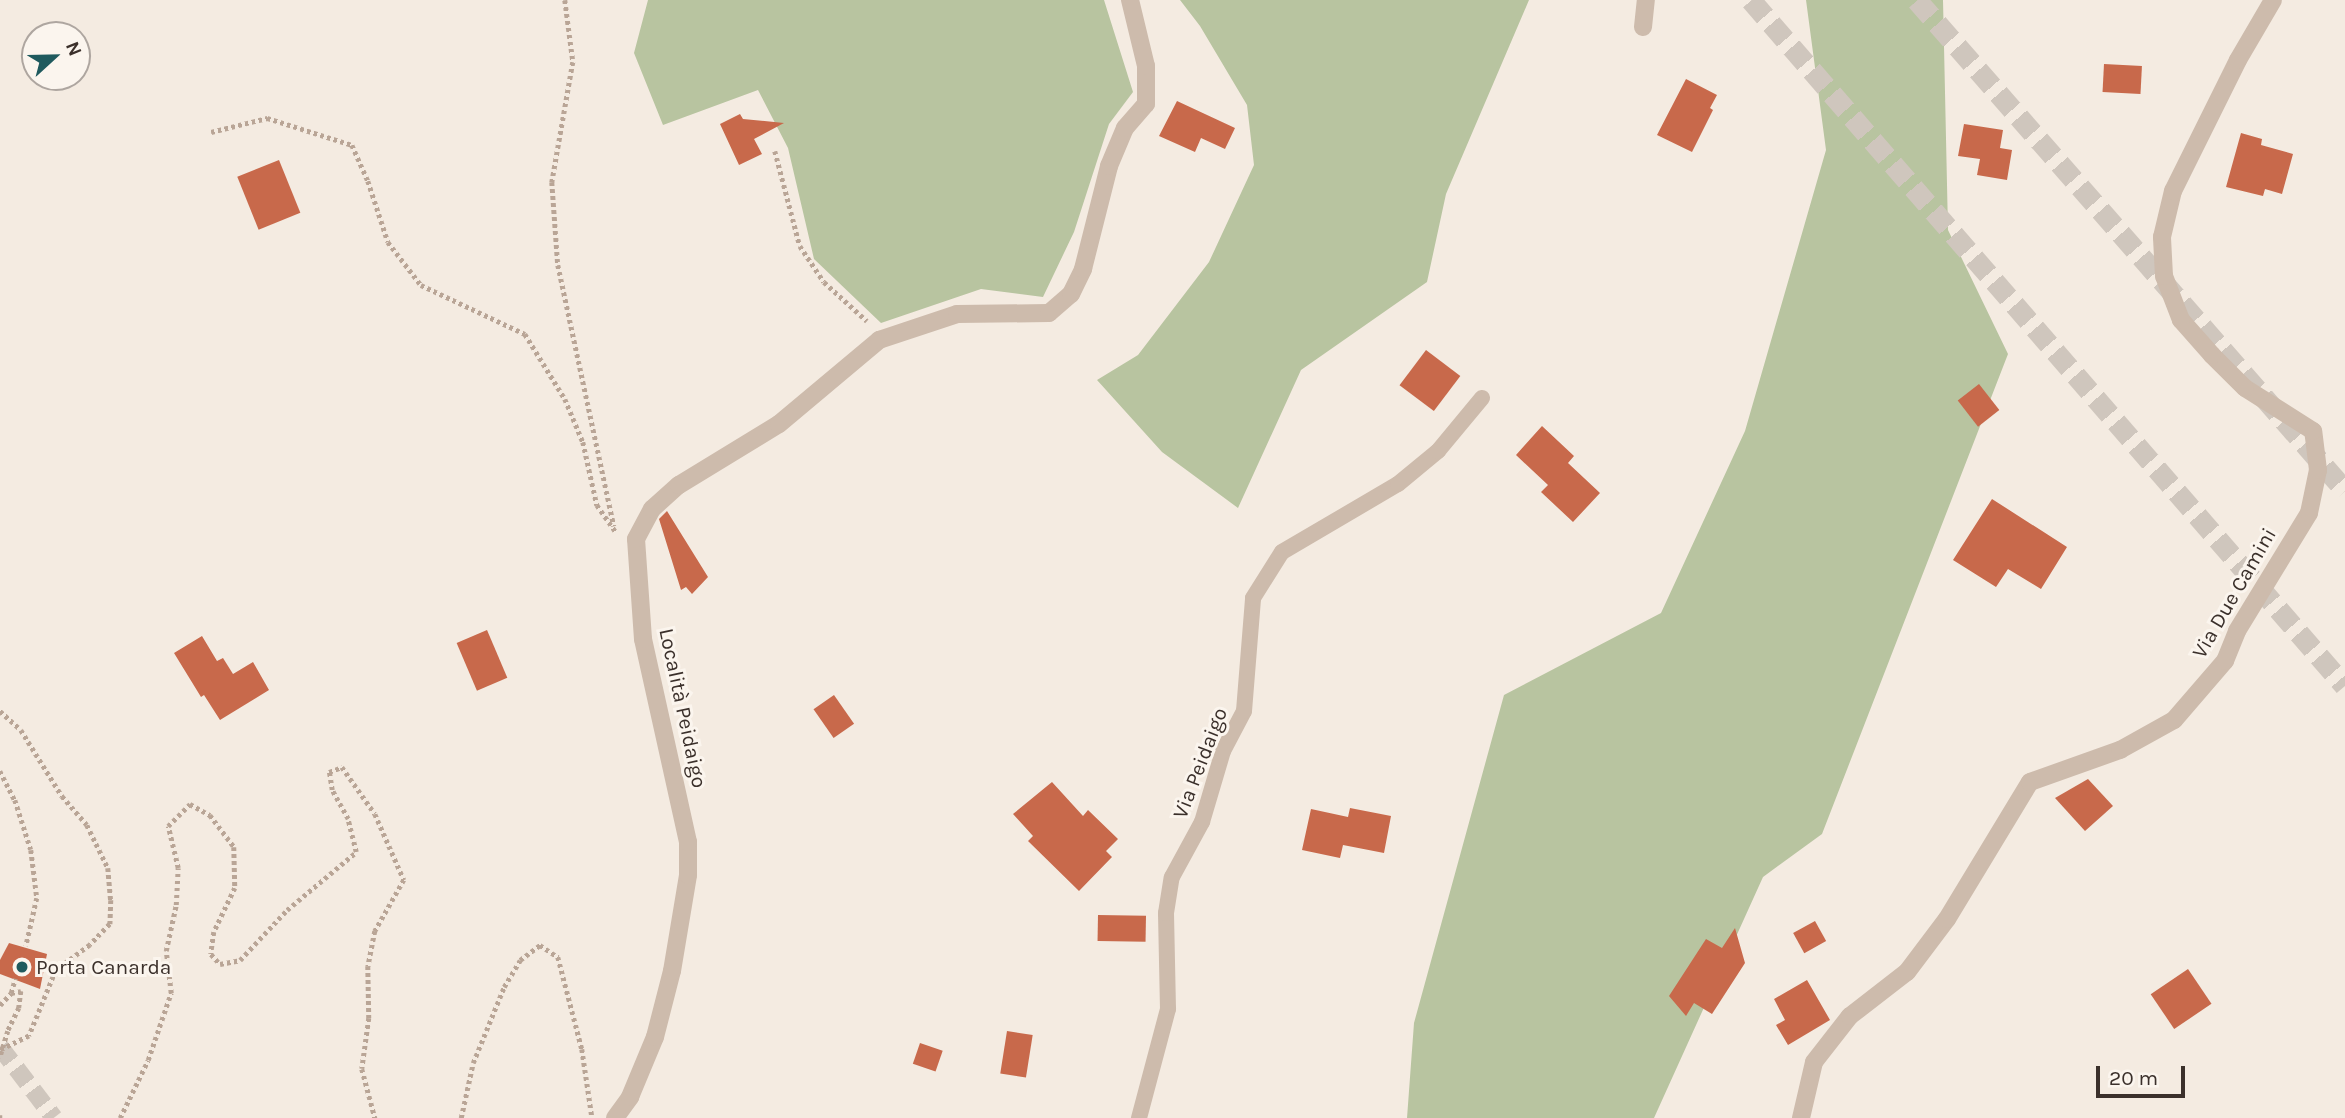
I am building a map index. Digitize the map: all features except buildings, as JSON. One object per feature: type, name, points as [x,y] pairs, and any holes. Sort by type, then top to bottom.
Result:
[{"type":"street","name":"Località Peidaigo","points":[[615,1118],[630,1097],[655,1037],[672,971],[688,876],[688,842],[643,639],[636,539],[652,509],[679,485],[779,424],[879,340],[957,314],[1049,313],[1072,294],[1083,269],[1109,166],[1125,128],[1146,104],[1146,65],[1130,0]]},
{"type":"street","points":[[1643,27],[1646,0]]},
{"type":"street","name":"Via Due Camini","points":[[1801,1118],[1814,1062],[1850,1016],[1907,972],[1947,919],[2030,782],[2120,750],[2174,720],[2225,661],[2237,631],[2309,513],[2319,470],[2313,430],[2245,388],[2212,355],[2181,320],[2164,276],[2162,237],[2173,191],[2238,60],[2273,0]]},
{"type":"lane","name":"Via Peidaigo","points":[[1139,1118],[1168,1009],[1166,913],[1172,877],[1202,822],[1223,751],[1244,711],[1253,598],[1282,552],[1398,484],[1438,451],[1482,398]]},
{"type":"path","points":[[565,0],[573,62],[552,182],[558,265],[616,538]]},
{"type":"path","points":[[211,132],[268,118],[352,145],[368,181],[388,242],[421,285],[525,334],[565,399],[583,442],[597,506],[614,527]]},
{"type":"path","points":[[775,151],[800,246],[824,282],[864,317],[879,340]]},
{"type":"path","points":[[0,711],[20,730],[62,796],[87,825],[108,868],[111,900],[110,924],[90,945],[56,970],[29,1036],[1,1049]]},
{"type":"path","points":[[120,1118],[148,1060],[171,993],[166,951],[176,905],[178,868],[168,827],[190,804],[210,815],[234,847],[235,888],[214,932],[211,954],[220,964],[240,960],[287,909],[356,852],[348,818],[332,790],[329,772],[342,767],[375,814],[404,880],[375,931],[369,966],[369,1018],[362,1069],[375,1118]]},
{"type":"path","points":[[0,771],[15,800],[31,850],[37,898],[26,946]]},
{"type":"path","points":[[461,1118],[472,1063],[504,987],[520,960],[540,945],[558,957],[582,1049],[592,1118]]},
{"type":"path","points":[[0,1005],[11,993],[15,979]]},
{"type":"path","points":[[0,1058],[1,1049],[19,1008],[21,991],[11,993]]},
{"type":"green space","points":[[648,0],[1104,0],[1133,92],[1109,124],[1074,232],[1043,297],[981,289],[881,323],[814,259],[788,148],[758,90],[663,125],[634,53]]},
{"type":"green space","points":[[1180,0],[1529,0],[1446,194],[1427,282],[1301,370],[1238,508],[1162,452],[1097,380],[1138,355],[1209,262],[1254,165],[1247,105],[1200,26]]},
{"type":"green space","points":[[1806,0],[1943,0],[1948,230],[2008,354],[1822,834],[1763,877],[1654,1118],[1407,1118],[1414,1023],[1504,695],[1661,613],[1745,431],[1826,150]]},
{"type":"tunnel","points":[[1751,0],[2345,686]]},
{"type":"tunnel","points":[[1917,0],[2345,490]]},
{"type":"tunnel","points":[[0,1047],[54,1118]]},
{"type":"place","name":"Porta Canarda","points":[[22,967]]}]
